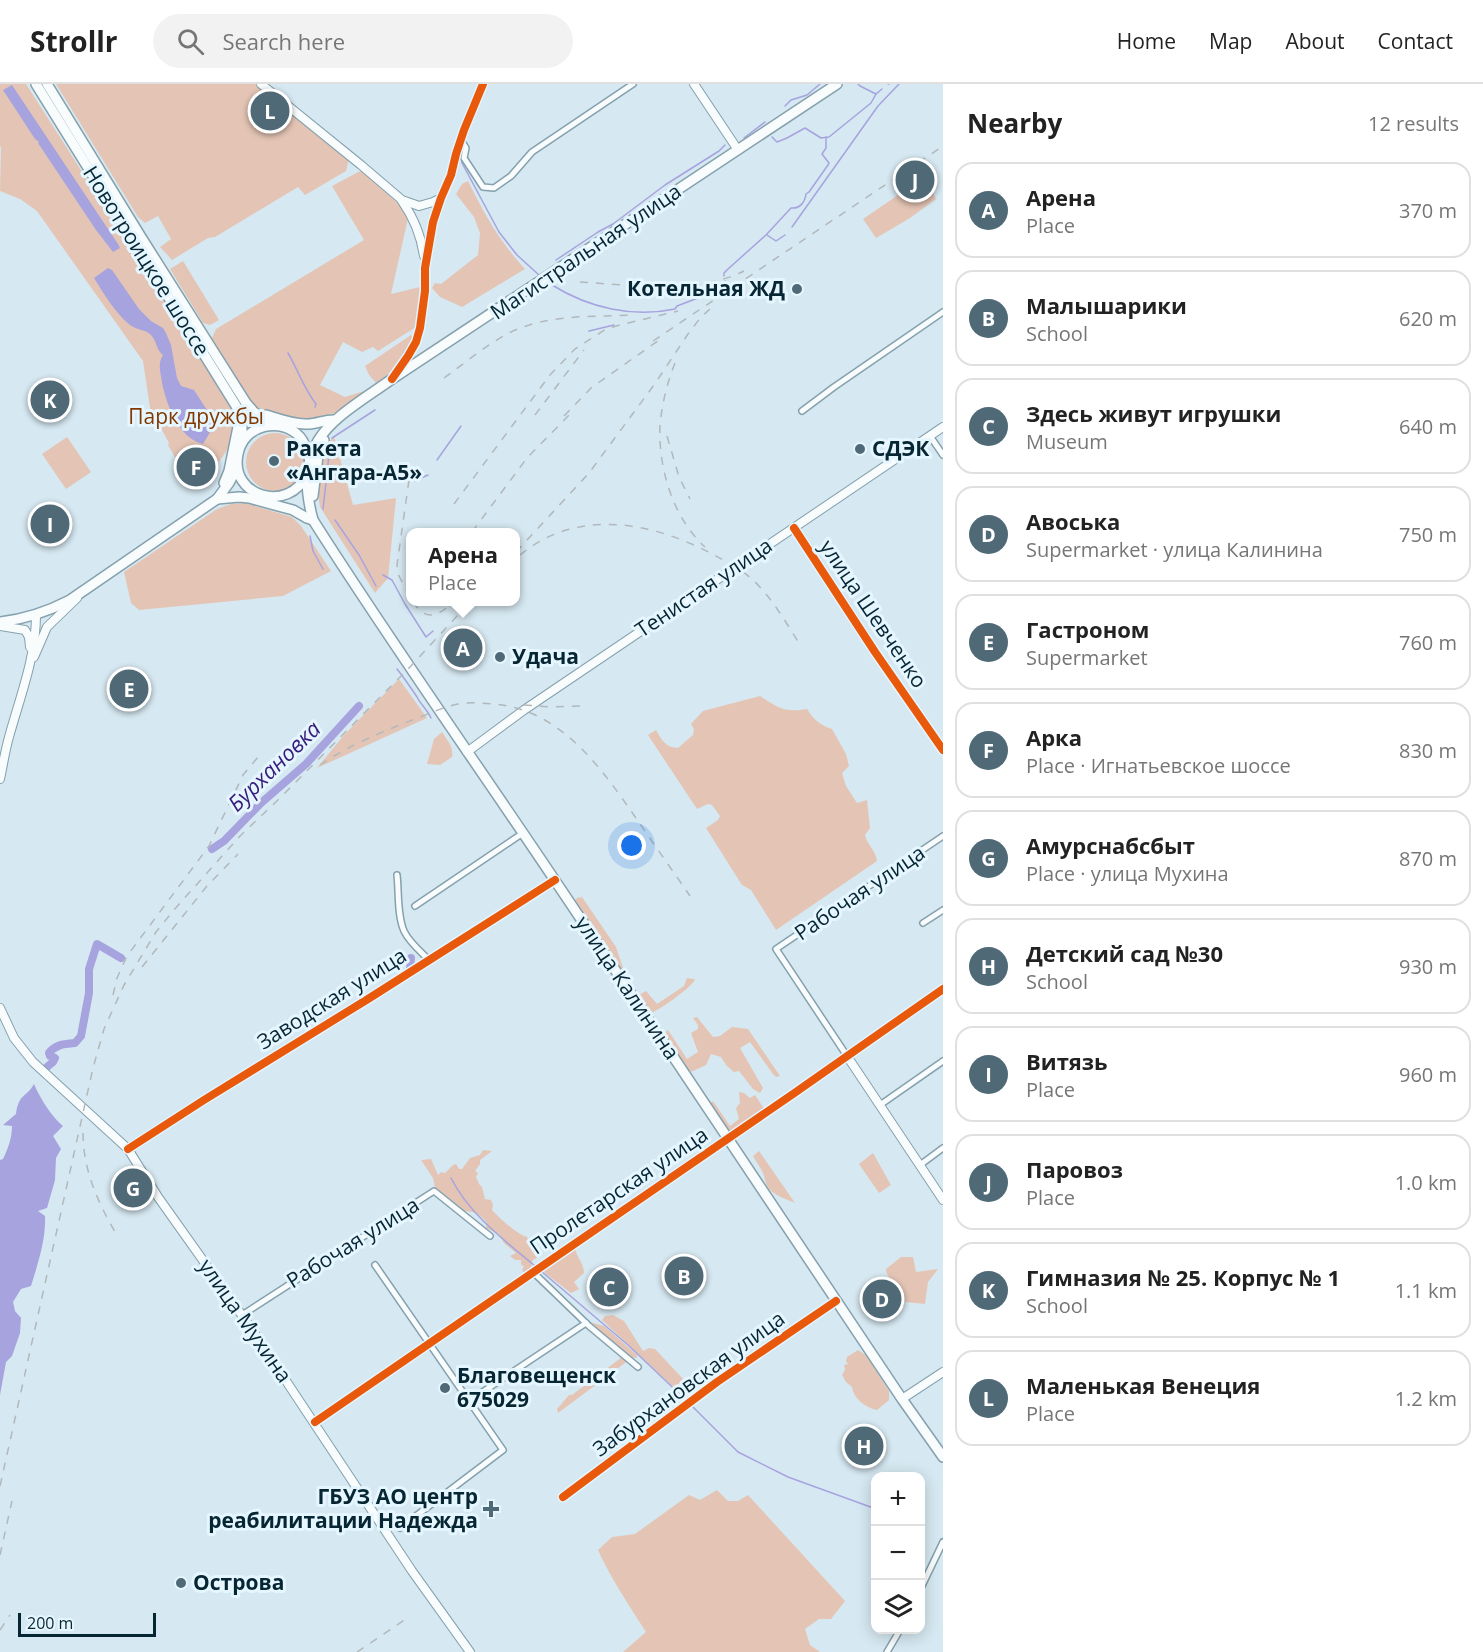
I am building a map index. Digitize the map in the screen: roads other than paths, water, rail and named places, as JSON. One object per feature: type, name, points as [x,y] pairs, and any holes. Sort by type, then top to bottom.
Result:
[{"type":"main road","name":"Новотроицкое шоссе","points":[[36,84],[242,406],[276,425]]},
{"type":"main road","name":"Новотроицкое шоссе","points":[[48,84],[242,406],[242,443]]},
{"type":"main road","name":"Магистральная улица","points":[[335,420],[837,84]]},
{"type":"main road","points":[[217,499],[229,471],[242,406],[296,424],[307,425],[335,420]]},
{"type":"main road","points":[[293,431],[335,420]]},
{"type":"main road","points":[[309,458],[316,442],[335,420]]},
{"type":"main road","points":[[313,519],[313,491],[319,448],[335,420]]},
{"type":"main road","points":[[308,472],[295,490],[281,496],[263,496],[253,491],[240,477],[237,455],[242,443],[256,429],[276,425],[293,431],[307,447],[309,458],[308,498],[313,519]]},
{"type":"main road","points":[[217,499],[237,468]]},
{"type":"main road","points":[[0,624],[24,619],[61,604],[217,499],[236,492],[253,491]]},
{"type":"main road","points":[[273,497],[295,507],[313,519]]},
{"type":"main road","points":[[217,499],[249,498],[293,510],[313,519]]},
{"type":"main road","name":"улица Калинина","points":[[313,519],[466,752],[555,880],[902,1399],[943,1456]]},
{"type":"street","points":[[261,84],[402,200],[417,228],[425,268]]},
{"type":"street","points":[[392,380],[416,342],[420,328],[425,268],[433,222],[483,84]]},
{"type":"street","points":[[461,140],[466,148],[464,158],[483,187],[494,188],[511,176],[532,152],[633,84]]},
{"type":"street","points":[[694,84],[738,150]]},
{"type":"street","points":[[402,200],[419,206],[441,198]]},
{"type":"street","points":[[802,411],[943,312]]},
{"type":"street","name":"Тенистая улица","points":[[466,752],[524,710],[943,427]]},
{"type":"street","points":[[930,436],[943,455]]},
{"type":"street","name":"улица Шевченко","points":[[794,528],[875,652],[942,745]]},
{"type":"street","points":[[29,667],[46,627],[92,585]]},
{"type":"street","points":[[0,778],[9,736],[29,667],[36,629],[36,615]]},
{"type":"street","points":[[0,624],[21,628],[28,633],[29,667]]},
{"type":"street","points":[[415,906],[523,833]]},
{"type":"street","name":"Рабочая улица","points":[[847,1056],[776,949],[943,836]]},
{"type":"street","points":[[397,875],[404,931],[429,960]]},
{"type":"street","name":"Заводская улица","points":[[128,1149],[555,880]]},
{"type":"street","points":[[923,923],[943,910]]},
{"type":"street","name":"Пролетарская улица","points":[[315,1422],[943,989]]},
{"type":"street","name":"улица Мухина","points":[[0,1008],[14,1038],[33,1062],[128,1149],[470,1652]]},
{"type":"street","points":[[847,1056],[943,1200]]},
{"type":"street","points":[[880,1105],[943,1061]]},
{"type":"street","points":[[920,1165],[943,1148]]},
{"type":"street","name":"Рабочая улица","points":[[242,1315],[434,1191],[490,1236]]},
{"type":"street","points":[[375,1265],[503,1450],[400,1528]]},
{"type":"street","points":[[537,1270],[586,1323],[638,1367]]},
{"type":"street","name":"Забурхановская улица","points":[[563,1497],[725,1376],[836,1301]]},
{"type":"street","points":[[469,1401],[586,1323]]},
{"type":"street","points":[[902,1399],[943,1372]]},
{"type":"street","points":[[925,1581],[943,1542]]},
{"type":"street","points":[[887,1652],[897,1634]]},
{"type":"waterway","points":[[785,106],[791,100],[807,95],[820,84]]},
{"type":"waterway","points":[[858,84],[876,94],[882,89]]},
{"type":"waterway","points":[[792,227],[878,106],[899,84]]},
{"type":"waterway","points":[[772,137],[777,142],[805,128],[821,138],[829,137],[871,103],[876,94]]},
{"type":"waterway","points":[[744,138],[765,122]]},
{"type":"waterway","points":[[724,276],[724,273],[766,235],[791,208],[803,202],[806,194],[829,163],[822,154],[826,148],[826,137]]},
{"type":"waterway","points":[[556,260],[613,224],[665,185],[725,145]]},
{"type":"waterway","points":[[462,158],[462,163],[499,232],[517,255],[539,275]]},
{"type":"waterway","points":[[767,235],[776,241],[785,235]]},
{"type":"waterway","points":[[552,285],[596,305],[643,312],[675,309],[725,281]]},
{"type":"waterway","points":[[589,331],[614,325]]},
{"type":"waterway","points":[[288,353],[316,404],[315,407]]},
{"type":"waterway","points":[[332,438],[375,410]]},
{"type":"waterway","points":[[437,460],[461,426]]},
{"type":"waterway","points":[[323,509],[330,446]]},
{"type":"waterway","points":[[414,481],[428,475]]},
{"type":"waterway","points":[[335,520],[359,555],[376,586]]},
{"type":"waterway","points":[[310,536],[313,551],[323,569]]},
{"type":"waterway","points":[[383,575],[392,580],[406,606]]},
{"type":"waterway","points":[[406,606],[426,637],[433,631]]},
{"type":"waterway","name":"Бурхановка","points":[[397,669],[431,718]]},
{"type":"waterway","name":"Бурхановка","points":[[212,849],[224,841],[261,803],[306,764],[359,706]]},
{"type":"waterway","name":"Бурхановка","points":[[47,1067],[55,1058],[50,1056],[49,1053],[52,1050],[61,1045],[75,1043],[81,1036],[89,993],[89,969],[97,944],[121,958]]},
{"type":"waterway","name":"Бурхановка","points":[[410,969],[411,958]]},
{"type":"waterway","name":"Бурхановка","points":[[451,1178],[478,1215],[535,1266]]},
{"type":"waterway","name":"Бурхановка","points":[[541,1271],[628,1345],[687,1401]]},
{"type":"waterway","name":"Бурхановка","points":[[691,1405],[738,1452],[788,1477],[871,1507]]},
{"type":"railway","points":[[653,341],[943,146]]},
{"type":"railway","points":[[580,282],[685,286],[725,278],[744,271]]},
{"type":"railway","points":[[520,548],[589,473],[654,385],[688,334],[710,309]]},
{"type":"railway","points":[[454,504],[550,375],[575,349],[606,329],[678,311]]},
{"type":"railway","points":[[444,378],[492,343],[509,333],[538,322],[554,319],[632,315]]},
{"type":"railway","points":[[564,416],[591,388],[662,338]]},
{"type":"railway","points":[[535,415],[584,350]]},
{"type":"railway","points":[[675,363],[667,386],[661,417],[662,458],[676,507],[684,522],[705,547]]},
{"type":"railway","points":[[475,528],[527,458],[571,413]]},
{"type":"railway","points":[[667,436],[679,477],[690,499]]},
{"type":"railway","points":[[406,589],[398,574],[397,565],[409,480]]},
{"type":"railway","points":[[520,555],[542,540],[566,530],[591,525],[616,525],[666,534],[714,555],[749,576],[772,602],[799,643]]},
{"type":"railway","points":[[416,606],[422,612],[431,615],[448,606]]},
{"type":"railway","points":[[0,1486],[93,1068],[104,1029],[124,985],[156,932],[240,836],[410,667],[466,606]]},
{"type":"railway","points":[[320,765],[366,739],[452,705],[480,703],[518,709],[560,730],[595,763],[690,896]]},
{"type":"railway","points":[[524,705],[581,706]]},
{"type":"railway","points":[[113,995],[117,978],[127,956],[209,846],[243,775],[258,757]]},
{"type":"railway","points":[[142,967],[207,886],[238,854]]},
{"type":"railway","points":[[83,1133],[86,1161],[93,1187],[118,1237]]},
{"type":"railway","points":[[0,1555],[12,1501]]},
{"type":"railway","points":[[0,1630],[10,1615]]},
{"type":"railway","points":[[357,1652],[409,1617]]},
{"type":"place","name":"Маленькая Венеция","points":[[270,111]]},
{"type":"place","name":"Паровоз","points":[[915,180]]},
{"type":"place","name":"Котельная ЖД","points":[[797,289]]},
{"type":"place","name":"Гимназия № 25. Корпус № 1","points":[[50,400]]},
{"type":"place","name":"СДЭК","points":[[860,449]]},
{"type":"place","name":"Ракета «Ангара-А5»","points":[[274,461]]},
{"type":"place","name":"Арка","points":[[196,467]]},
{"type":"place","name":"Витязь","points":[[50,524]]},
{"type":"place","name":"Арена","points":[[463,648]]},
{"type":"place","name":"Удача","points":[[500,657]]},
{"type":"place","name":"Гастроном","points":[[129,689]]},
{"type":"place","name":"Амурснабсбыт","points":[[133,1188]]},
{"type":"place","name":"Малышарики","points":[[684,1276]]},
{"type":"place","name":"Здесь живут игрушки","points":[[609,1287]]},
{"type":"place","name":"Авоська","points":[[882,1299]]},
{"type":"place","name":"Благовещенск 675029","points":[[445,1388]]},
{"type":"place","name":"Детский сад №30","points":[[864,1446]]},
{"type":"place","name":"ГБУЗ АО центр реабилитации Надежда","points":[[491,1509]]},
{"type":"place","name":"Острова","points":[[181,1583]]},
{"type":"park label","name":"Парк дружбы","points":[[196,417]]}]
